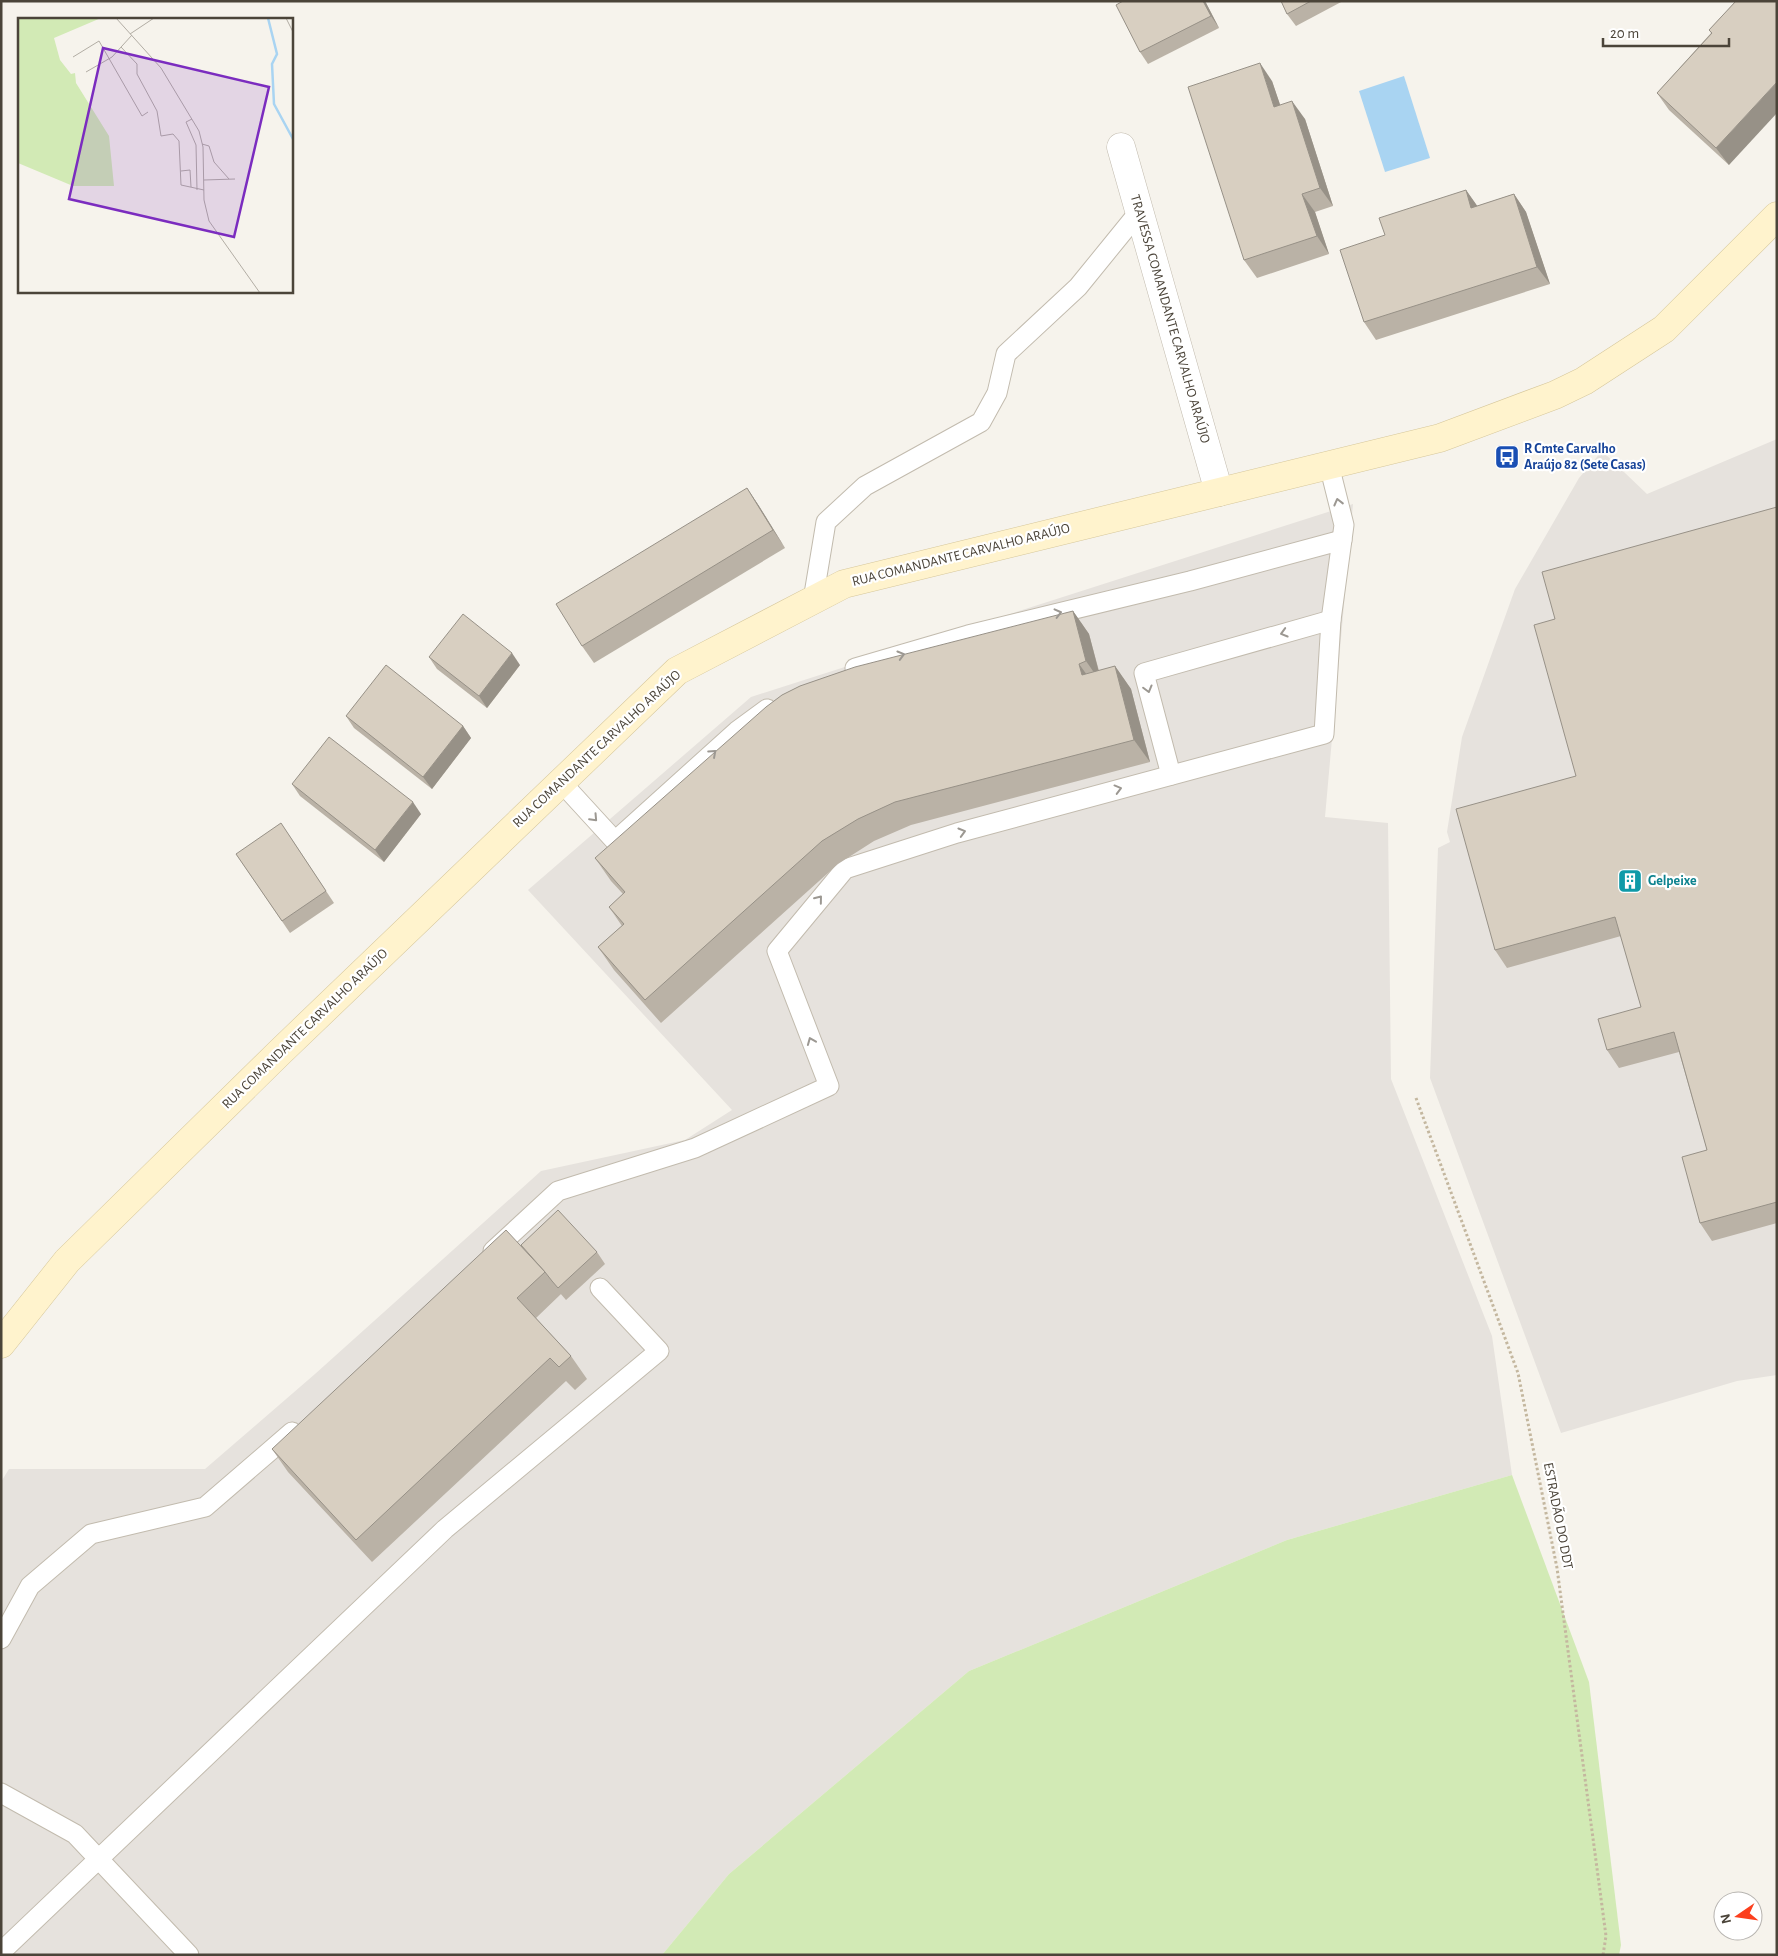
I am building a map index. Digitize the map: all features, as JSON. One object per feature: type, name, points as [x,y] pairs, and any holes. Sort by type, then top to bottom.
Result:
[{"type":"main road","name":"RUA COMANDANTE CARVALHO ARAÚJO","points":[[1,1344],[67,1261],[279,1053],[676,671],[844,584],[1440,438],[1555,396],[1584,381],[1664,329],[1777,216]]},
{"type":"street","name":"TRAVESSA COMANDANTE CARVALHO ARAÚJO","points":[[1121,147],[1219,492]]},
{"type":"lane","points":[[814,600],[826,522],[865,486],[981,422],[997,392],[1006,354],[1078,287],[1139,212]]},
{"type":"lane","points":[[478,1265],[558,1192],[695,1148],[829,1086],[777,951],[844,868],[957,833],[1324,734],[1331,620],[1344,525],[1329,465]]},
{"type":"lane","points":[[841,673],[968,635],[1190,581],[1342,540]]},
{"type":"lane","points":[[1171,775],[1144,674],[1331,620]]},
{"type":"lane","points":[[561,782],[615,840],[737,731],[776,702],[785,698]]},
{"type":"lane","points":[[1,1952],[100,1860],[445,1529],[659,1351],[600,1288]]},
{"type":"lane","points":[[1,1639],[30,1586],[91,1534],[205,1507],[302,1423]]},
{"type":"lane","points":[[1,1793],[75,1834],[189,1955]]},
{"type":"path","name":"ESTRADÃO DO DDT","points":[[1416,1098],[1518,1373],[1557,1568],[1606,1936],[1603,1955]]},
{"type":"shaded area","points":[[1777,439],[1777,1375],[1737,1381],[1561,1433],[1430,1078],[1438,848],[1450,842],[1447,832],[1462,737],[1515,589],[1579,478],[1602,451],[1647,494]]},
{"type":"shaded area","points":[[1353,504],[1325,817],[1388,823],[1391,1079],[1492,1336],[1512,1475],[1287,1540],[969,1671],[729,1874],[662,1955],[1,1955],[1,1482],[9,1469],[205,1469],[315,1374],[541,1171],[685,1140],[732,1110],[528,890],[751,697]]},
{"type":"green space","points":[[1512,1475],[1589,1682],[1621,1945],[1619,1955],[662,1955],[729,1874],[969,1671],[1287,1540]]},
{"type":"water","points":[[1404,76],[1430,158],[1385,172],[1359,91]]},
{"type":"building","points":[[1123,1],[1203,1],[1211,16],[1140,52],[1116,5]]},
{"type":"building","points":[[1281,1],[1311,1],[1287,14]]},
{"type":"building","points":[[1736,1],[1777,1],[1777,82],[1716,148],[1657,93],[1712,33],[1709,30]]},
{"type":"building","points":[[1260,63],[1274,107],[1292,101],[1320,188],[1302,194],[1317,236],[1244,260],[1188,87]]},
{"type":"building","points":[[1466,190],[1471,208],[1514,194],[1537,267],[1364,322],[1340,250],[1385,235],[1379,218]]},
{"type":"building","points":[[747,488],[773,530],[582,646],[556,604]]},
{"type":"building","name":"Gelpeixe","points":[[1777,507],[1777,1202],[1700,1223],[1682,1157],[1707,1150],[1674,1032],[1607,1050],[1598,1019],[1641,1007],[1615,917],[1495,950],[1456,809],[1576,776],[1534,625],[1555,619],[1542,572]]},
{"type":"building","points":[[1073,611],[1086,661],[1079,664],[1082,675],[1115,666],[1134,740],[895,802],[858,819],[822,841],[645,1000],[598,947],[624,924],[609,907],[625,892],[595,858],[782,695],[800,686],[855,667]]},
{"type":"building","points":[[463,614],[512,653],[479,696],[429,657]]},
{"type":"building","points":[[386,665],[463,726],[423,777],[346,716]]},
{"type":"building","points":[[329,737],[413,802],[375,850],[292,784]]},
{"type":"building","points":[[281,823],[326,891],[282,921],[236,854]]},
{"type":"building","points":[[558,1210],[597,1252],[558,1288],[521,1245]]},
{"type":"building","points":[[506,1230],[545,1272],[517,1298],[571,1356],[559,1367],[550,1358],[356,1540],[272,1449]]},
{"type":"place","name":"R Cmte Carvalho Araújo 82 (Sete Casas)","points":[[1507,457]]},
{"type":"place","name":"Gelpeixe","points":[[1630,881]]}]
